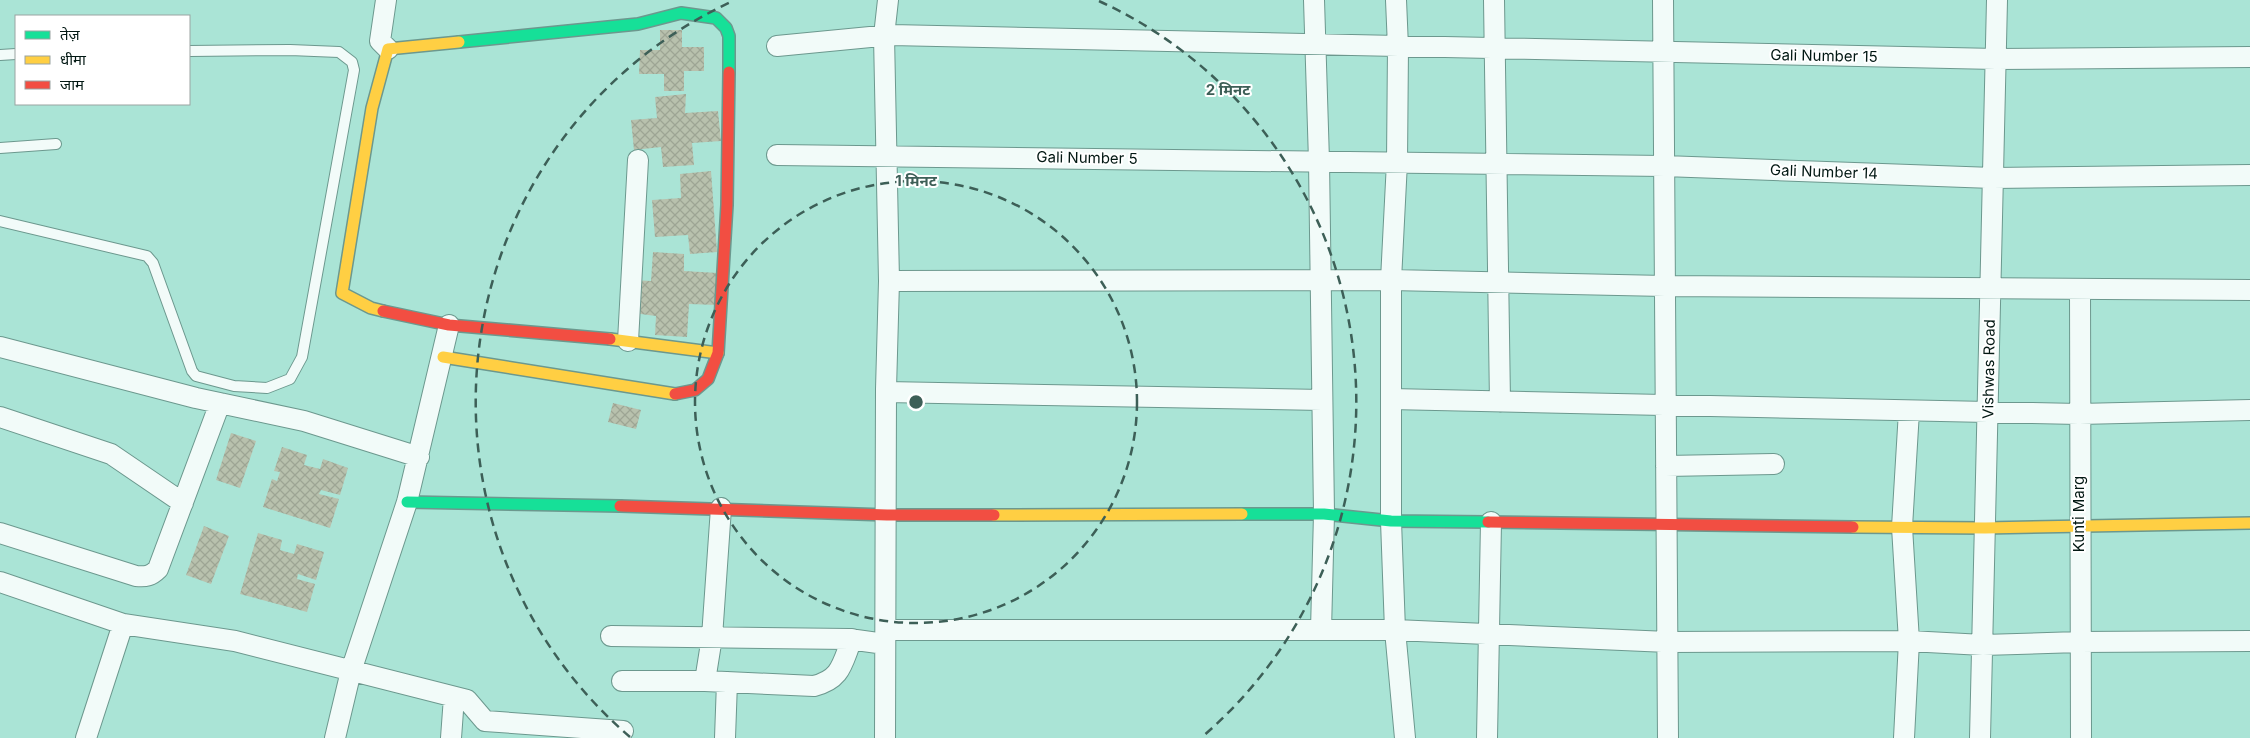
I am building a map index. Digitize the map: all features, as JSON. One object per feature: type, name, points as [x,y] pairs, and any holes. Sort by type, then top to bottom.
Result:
[{"type":"street","points":[[386,0],[380,40],[388,50]]},
{"type":"street","points":[[885,738],[886,392],[889,281],[884,36],[888,0]]},
{"type":"street","points":[[1314,0],[1314,44],[1320,161],[1324,514],[1321,630]]},
{"type":"street","points":[[1396,0],[1398,47],[1397,162],[1390,280],[1391,521],[1395,630],[1405,738]]},
{"type":"street","points":[[1494,0],[1500,402]]},
{"type":"street","points":[[1662,0],[1668,738]]},
{"type":"street","name":"Vishwas Road","points":[[1980,738],[1997,0]]},
{"type":"street","points":[[388,50],[638,24],[681,13],[716,18],[726,28],[729,36],[727,205],[718,353],[708,379],[695,390],[677,394],[443,357]]},
{"type":"street","name":"Gali Number 15","points":[[776,46],[884,36],[1996,59],[2250,56]]},
{"type":"street","points":[[388,50],[372,108],[342,293],[371,308],[450,325],[628,341],[718,353]]},
{"type":"street","name":"Gali Number 5","points":[[777,155],[1397,162]]},
{"type":"street","points":[[628,341],[638,160]]},
{"type":"street","name":"Gali Number 14","points":[[1397,162],[1664,166],[1993,178],[2250,175]]},
{"type":"street","points":[[889,281],[1390,280],[1665,286],[2250,290]]},
{"type":"street","name":"Kunti Marg","points":[[2080,289],[2079,642],[2081,738]]},
{"type":"street","points":[[335,738],[351,670],[407,502],[450,325]]},
{"type":"street","points":[[0,347],[220,403],[304,421],[418,457]]},
{"type":"street","points":[[886,392],[1112,398],[1322,400]]},
{"type":"street","points":[[1391,399],[2079,414],[2250,410]]},
{"type":"street","points":[[0,533],[127,574],[146,578],[158,569],[220,403]]},
{"type":"street","points":[[1904,738],[1909,641],[1902,527],[1909,411]]},
{"type":"street","points":[[0,418],[111,454],[183,503]]},
{"type":"street","points":[[1666,466],[1774,464]]},
{"type":"street","points":[[407,502],[721,508],[887,515],[1324,514],[1391,521],[1667,525],[1985,528],[2250,523]]},
{"type":"street","points":[[705,681],[712,637],[721,508]]},
{"type":"street","points":[[1487,738],[1491,522]]},
{"type":"street","points":[[0,582],[122,624],[235,641],[467,700],[485,721],[623,731]]},
{"type":"street","points":[[86,738],[122,624]]},
{"type":"street","points":[[611,636],[852,639],[1395,630],[1668,642],[1909,641],[1982,646],[2079,642],[2250,641]]},
{"type":"street","points":[[622,682],[705,681],[814,686],[828,683],[837,675],[852,639]]},
{"type":"street","points":[[725,738],[727,682]]},
{"type":"street","points":[[450,738],[454,697]]},
{"type":"lane","points":[[0,222],[147,256],[153,263],[192,371],[196,376],[234,386],[267,388],[290,379],[302,357],[354,70],[352,62],[338,52],[290,50],[190,51]]},
{"type":"lane","points":[[0,55],[15,54]]},
{"type":"lane","points":[[0,148],[56,144]]},
{"type":"building","points":[[660,30],[682,30],[682,47],[704,47],[704,71],[684,71],[684,91],[664,91],[664,74],[639,74],[640,50],[660,50]]},
{"type":"building","points":[[686,94],[685,113],[718,111],[721,141],[692,143],[694,165],[663,167],[661,147],[634,150],[631,120],[657,118],[655,97]]},
{"type":"building","points":[[711,171],[717,252],[690,254],[688,235],[655,237],[652,200],[681,198],[680,174]]},
{"type":"building","points":[[653,252],[684,254],[684,271],[718,273],[716,305],[689,304],[687,337],[655,335],[656,316],[633,313],[634,280],[651,281]]},
{"type":"building","points":[[613,403],[641,410],[636,429],[608,422]]},
{"type":"building","points":[[231,433],[256,441],[240,488],[216,480]]},
{"type":"building","points":[[282,447],[307,455],[304,465],[320,469],[323,459],[348,468],[340,495],[321,490],[319,494],[339,499],[330,528],[263,507],[272,479],[277,481],[280,472],[274,471]]},
{"type":"building","points":[[204,526],[229,536],[211,584],[186,575]]},
{"type":"building","points":[[258,533],[282,540],[280,550],[294,554],[297,544],[324,552],[316,580],[298,574],[297,579],[315,584],[307,612],[240,594]]},
{"type":"traffic: fast","points":[[459,42],[638,24],[681,13],[716,18],[726,28],[729,36],[729,72]]},
{"type":"traffic: fast","points":[[407,502],[620,506]]},
{"type":"traffic: fast","points":[[1242,514],[1324,514],[1391,521],[1488,522]]},
{"type":"traffic: slow","points":[[383,311],[371,308],[342,293],[372,108],[388,49],[459,42]]},
{"type":"traffic: slow","points":[[610,339],[718,353]]},
{"type":"traffic: slow","points":[[443,357],[675,394]]},
{"type":"traffic: slow","points":[[994,515],[1242,514]]},
{"type":"traffic: slow","points":[[1853,527],[1985,528],[2250,523]]},
{"type":"traffic: jam","points":[[675,394],[695,390],[708,379],[718,353],[727,205],[729,72]]},
{"type":"traffic: jam","points":[[383,311],[449,325],[610,339]]},
{"type":"traffic: jam","points":[[620,506],[887,515],[994,515]]},
{"type":"traffic: jam","points":[[1488,522],[1853,527]]}]
